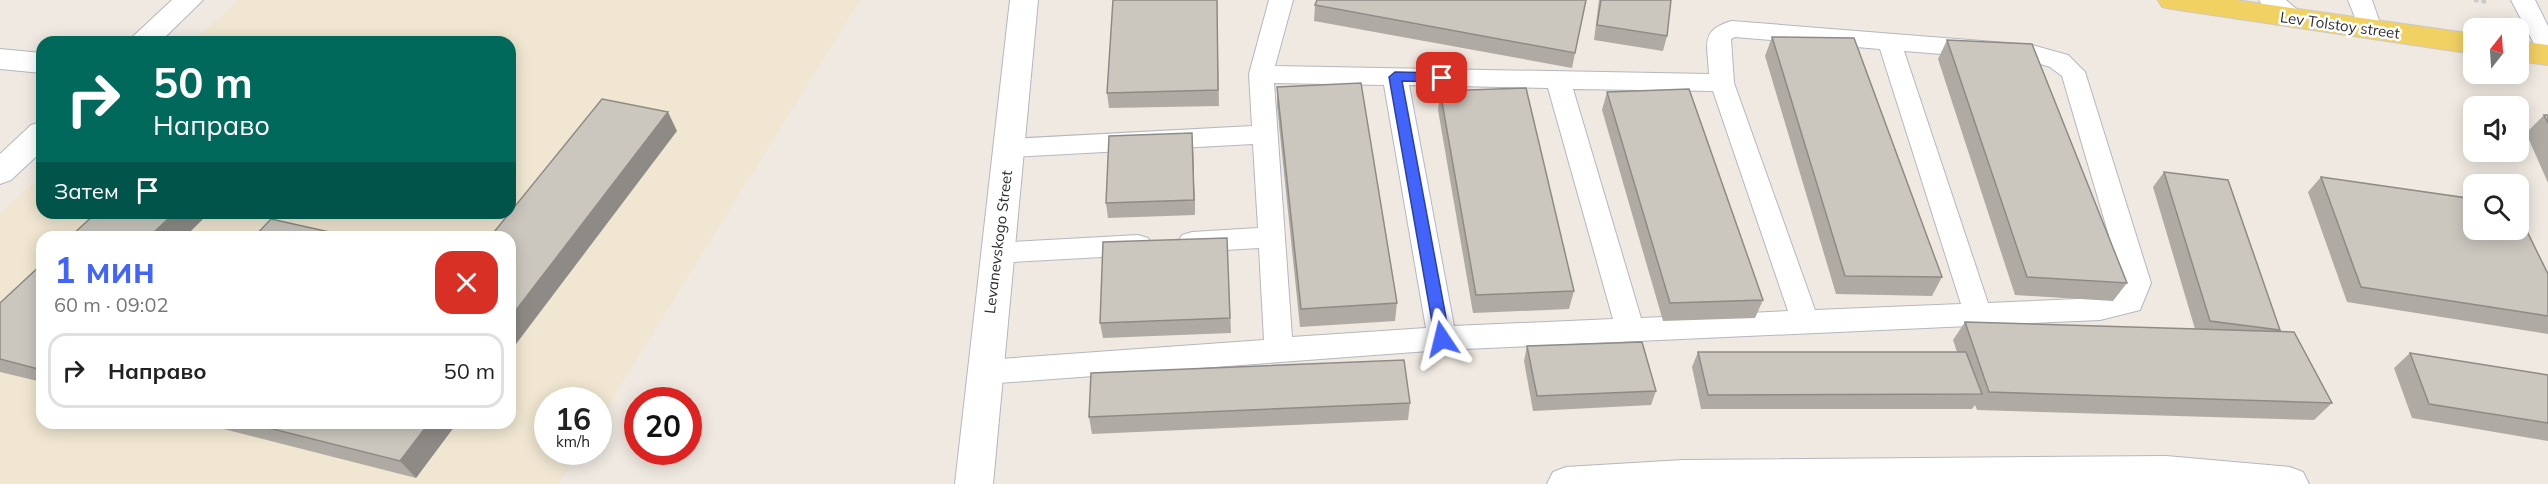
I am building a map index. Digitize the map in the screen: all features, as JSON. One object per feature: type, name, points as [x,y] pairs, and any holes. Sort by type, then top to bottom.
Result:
[{"type":"main road","name":"Lev Tolstoy street","points":[[2172,0],[2463,42]]},
{"type":"main road","points":[[2529,52],[2548,55]]},
{"type":"street","points":[[149,36],[189,0]]},
{"type":"street","name":"Levanevskogo Street","points":[[974,484],[996,253],[1010,148],[1024,0]]},
{"type":"street","points":[[0,59],[36,62]]},
{"type":"street","points":[[0,171],[36,138]]},
{"type":"street","points":[[1566,484],[2166,472],[2290,484]]},
{"type":"lane","points":[[1279,352],[1263,134],[1261,74],[1281,0]]},
{"type":"lane","points":[[2271,0],[2295,18]]},
{"type":"lane","points":[[2360,0],[2370,29]]},
{"type":"lane","points":[[2523,0],[2548,49]]},
{"type":"lane","points":[[985,372],[1442,339],[1630,328],[1805,321],[2100,309],[2130,302],[2137,283],[2073,72],[2059,61],[2032,52],[1732,29],[1719,35],[1722,83],[1805,321]]},
{"type":"lane","points":[[1889,41],[1978,314]]},
{"type":"lane","points":[[1261,74],[1722,83]]},
{"type":"lane","points":[[1395,77],[1442,339]]},
{"type":"lane","points":[[1558,80],[1630,328]]},
{"type":"lane","points":[[1010,148],[1263,134]]},
{"type":"lane","points":[[996,253],[1271,237]]},
{"type":"shaded area","points":[[239,0],[860,0],[612,399],[612,387],[534,387],[534,465],[571,465],[559,484],[0,484],[0,213],[36,180],[36,219],[516,219],[516,36],[199,36]]},
{"type":"building","points":[[1113,0],[1217,0],[1218,90],[1107,93]]},
{"type":"building","points":[[1317,0],[1586,0],[1575,53],[1315,5]]},
{"type":"building","points":[[1601,0],[1671,0],[1667,36],[1597,25]]},
{"type":"building","points":[[1772,37],[1854,38],[1942,277],[1845,276]]},
{"type":"building","points":[[1947,40],[2032,44],[2127,283],[2027,277]]},
{"type":"building","points":[[1361,83],[1397,303],[1301,309],[1277,87]]},
{"type":"building","points":[[1526,88],[1574,291],[1476,295],[1440,91]]},
{"type":"building","points":[[1689,89],[1763,300],[1670,303],[1607,92]]},
{"type":"building","points":[[602,99],[668,112],[516,310],[516,231],[495,231],[505,219],[516,219],[516,205]]},
{"type":"building","points":[[1192,133],[1194,200],[1106,203],[1109,136]]},
{"type":"building","points":[[2164,172],[2228,180],[2280,330],[2210,321]]},
{"type":"building","points":[[2321,177],[2463,197],[2463,240],[2529,240],[2529,235],[2548,274],[2548,316],[2361,287]]},
{"type":"building","points":[[90,219],[168,219],[155,231],[76,231]]},
{"type":"building","points":[[271,219],[325,231],[260,231]]},
{"type":"building","points":[[1227,238],[1230,318],[1100,323],[1103,242]]},
{"type":"building","points":[[36,270],[36,368],[0,359],[0,303]]},
{"type":"building","points":[[1965,322],[2294,332],[2332,403],[1989,392]]},
{"type":"building","points":[[1642,342],[1656,391],[1537,396],[1527,346]]},
{"type":"building","points":[[1698,352],[1966,352],[1982,394],[1708,395]]},
{"type":"building","points":[[2410,353],[2548,375],[2548,423],[2429,404]]},
{"type":"building","points":[[1404,360],[1410,403],[1089,417],[1091,373]]},
{"type":"building","points":[[273,429],[424,429],[400,461]]},
{"type":"route","points":[[1442,78],[1395,77],[1442,339]]}]
